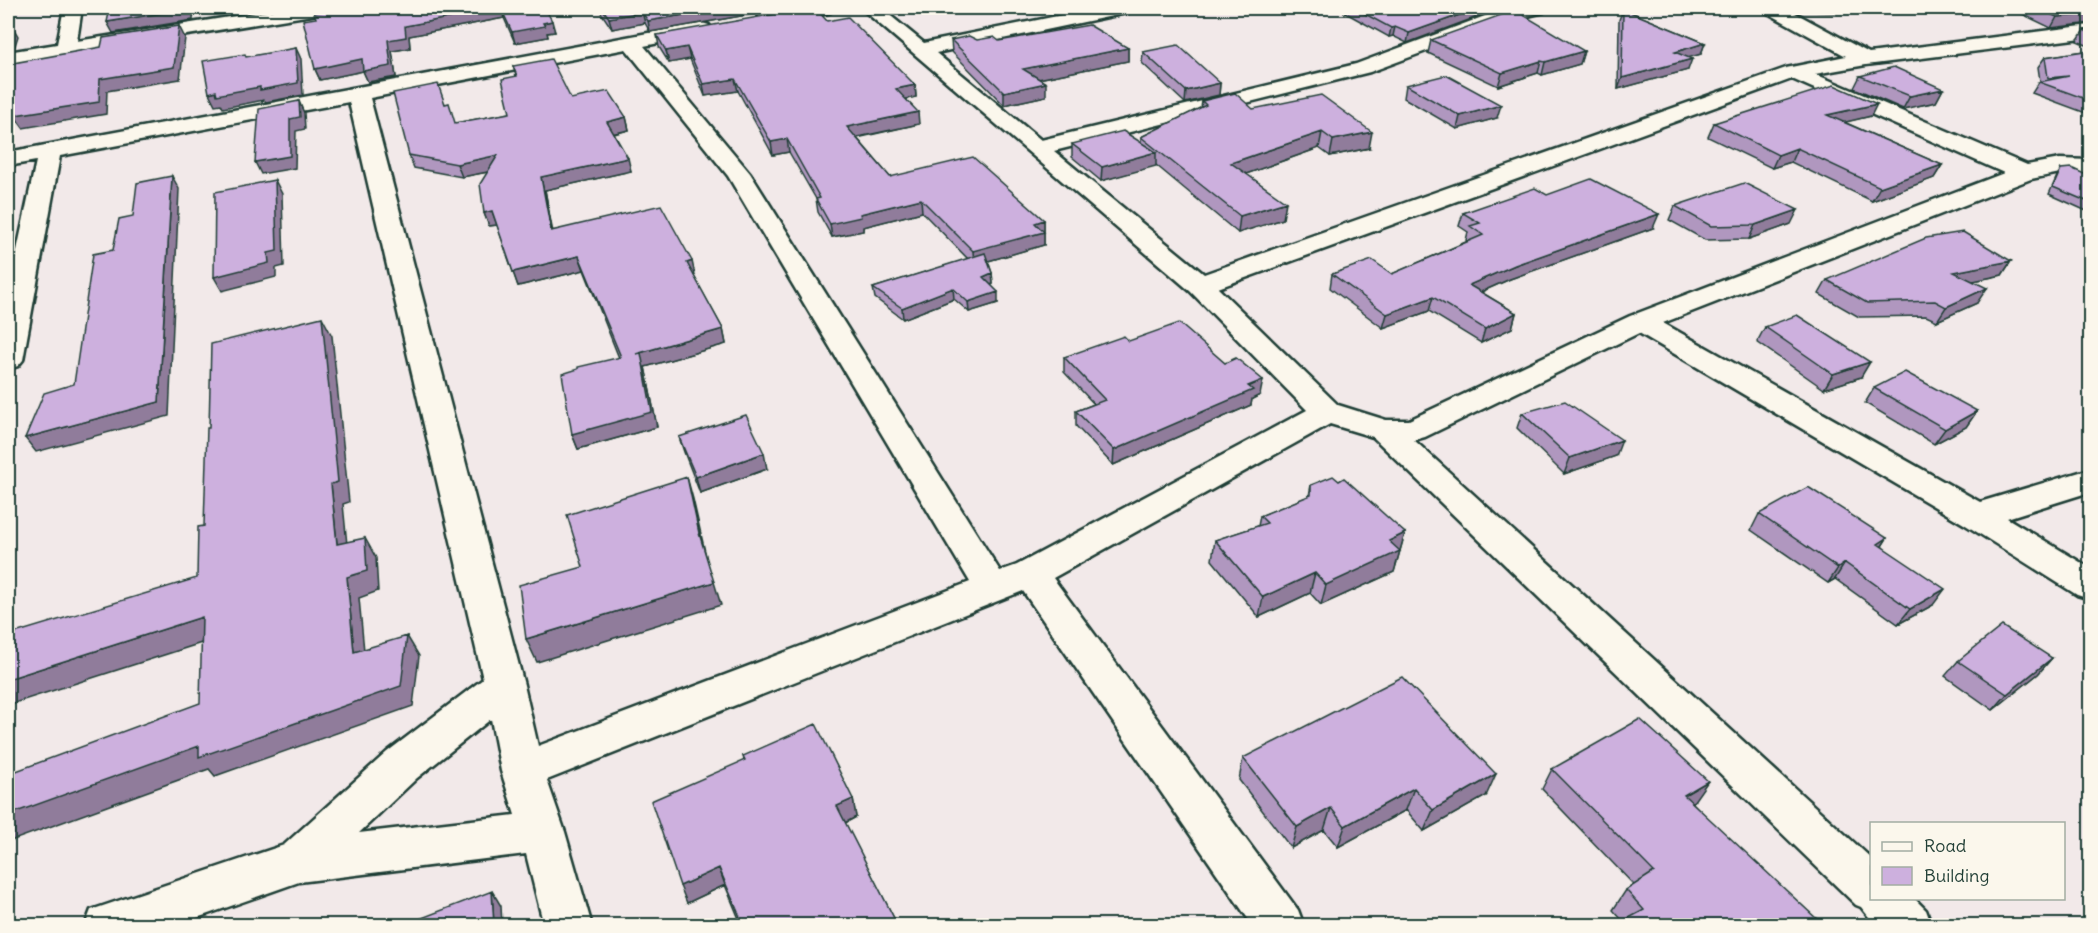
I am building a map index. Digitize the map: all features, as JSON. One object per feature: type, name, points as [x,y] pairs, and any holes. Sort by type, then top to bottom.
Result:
[{"type":"street","points":[[66,48],[73,8]]},
{"type":"street","points":[[8,58],[318,8]]},
{"type":"street","points":[[744,22],[824,8]]},
{"type":"street","points":[[870,8],[1200,285],[1327,412],[1383,430],[1414,430],[1640,322],[2025,173],[2060,166],[2091,167]]},
{"type":"street","points":[[920,50],[1122,8]]},
{"type":"street","points":[[1037,148],[1363,68],[1500,17],[1537,8]]},
{"type":"street","points":[[1773,8],[1866,59]]},
{"type":"street","points":[[8,159],[721,26]]},
{"type":"street","points":[[1200,285],[1793,72],[1866,59],[2091,31]]},
{"type":"street","points":[[630,42],[738,173],[992,588]]},
{"type":"street","points":[[1793,72],[2025,173]]},
{"type":"street","points":[[358,94],[504,685],[522,771],[543,832],[568,926]]},
{"type":"street","points":[[2060,166],[2091,150]]},
{"type":"street","points":[[8,360],[49,152]]},
{"type":"street","points":[[1640,322],[1976,515],[2091,585]]},
{"type":"street","points":[[522,771],[1030,573],[1327,412]]},
{"type":"street","points":[[1383,430],[1870,888]]},
{"type":"street","points":[[1976,515],[2091,480]]},
{"type":"street","points":[[1030,573],[1281,926]]},
{"type":"street","points":[[298,861],[402,765],[504,685]]},
{"type":"street","points":[[108,926],[298,861],[543,832]]},
{"type":"street","points":[[1882,900],[1909,926]]},
{"type":"building","points":[[110,8],[187,8],[187,9],[107,22]]},
{"type":"building","points":[[341,8],[501,8],[405,26],[406,37],[388,40],[391,66],[363,71],[362,59],[315,69],[303,20],[316,18],[314,13]]},
{"type":"building","points":[[501,8],[545,8],[552,21],[543,23],[545,26],[512,32]]},
{"type":"building","points":[[602,8],[724,8],[648,21],[642,12],[609,18]]},
{"type":"building","points":[[1354,8],[1479,8],[1409,33],[1395,27],[1391,28]]},
{"type":"building","points":[[2036,8],[2091,8],[2091,14],[2057,17]]},
{"type":"building","points":[[816,9],[827,21],[848,17],[915,85],[896,89],[918,112],[847,127],[890,177],[973,157],[1044,220],[1035,223],[1044,232],[973,251],[921,199],[830,224],[816,199],[820,198],[787,139],[771,142],[735,79],[703,84],[687,47],[666,51],[657,35],[798,10],[800,12]]},
{"type":"building","points":[[1623,9],[1705,43],[1675,52],[1692,59],[1622,78]]},
{"type":"building","points":[[1515,10],[1584,51],[1502,73],[1431,40]]},
{"type":"building","points":[[1089,25],[1128,48],[1023,69],[1046,83],[1004,92],[951,40],[969,36],[977,40],[994,37],[999,41]]},
{"type":"building","points":[[179,26],[174,67],[100,79],[99,102],[15,115],[16,104],[8,106],[8,64],[101,47],[103,38]]},
{"type":"building","points":[[1178,45],[1220,83],[1186,91],[1143,52]]},
{"type":"building","points":[[296,48],[298,83],[217,95],[216,91],[209,93],[203,61],[245,54],[246,57]]},
{"type":"building","points":[[2091,50],[2091,101],[2039,82],[2069,76],[2048,78],[2045,57]]},
{"type":"building","points":[[551,59],[571,99],[609,91],[626,117],[607,122],[628,158],[541,177],[551,231],[661,205],[692,261],[687,263],[723,329],[636,354],[641,353],[652,412],[572,434],[562,374],[578,369],[578,367],[621,357],[579,256],[513,272],[492,211],[484,213],[480,184],[498,155],[457,164],[409,155],[393,93],[438,84],[445,104],[449,103],[455,123],[510,113],[502,79],[517,76],[513,66]]},
{"type":"building","points":[[1894,67],[1943,89],[1910,96],[1860,76]]},
{"type":"building","points":[[1446,75],[1501,105],[1460,116],[1406,85]]},
{"type":"building","points":[[1834,85],[1877,104],[1827,115],[1942,165],[1880,187],[1797,148],[1778,155],[1714,123]]},
{"type":"building","points":[[1235,93],[1253,109],[1321,95],[1372,132],[1333,140],[1322,132],[1231,163],[1286,202],[1240,216],[1141,137],[1206,105],[1202,101]]},
{"type":"building","points":[[299,101],[300,117],[290,119],[290,156],[255,162],[259,109]]},
{"type":"building","points":[[1123,131],[1156,152],[1102,167],[1072,144]]},
{"type":"building","points":[[2071,168],[2091,177],[2091,203],[2053,187],[2061,169]]},
{"type":"building","points":[[172,176],[159,402],[25,438],[44,393],[74,384],[93,254],[113,250],[119,219],[133,216],[137,183]]},
{"type":"building","points":[[1591,179],[1659,214],[1515,265],[1469,285],[1516,313],[1485,329],[1433,297],[1387,314],[1332,274],[1372,260],[1392,274],[1483,235],[1470,226],[1480,223],[1463,213],[1535,188],[1547,195]]},
{"type":"building","points":[[275,180],[277,251],[268,253],[269,263],[214,277],[215,192]]},
{"type":"building","points":[[1744,183],[1798,210],[1755,225],[1711,226],[1675,206]]},
{"type":"building","points":[[1963,232],[2011,261],[1954,272],[1987,288],[1946,307],[1935,301],[1867,303],[1827,280],[1926,238]]},
{"type":"building","points":[[985,253],[992,273],[983,277],[998,292],[968,302],[953,288],[902,308],[873,288]]},
{"type":"building","points":[[1797,315],[1870,362],[1833,374],[1765,327]]},
{"type":"building","points":[[322,317],[338,482],[331,484],[337,544],[365,538],[367,571],[347,577],[354,652],[407,636],[401,686],[199,757],[199,746],[8,815],[8,774],[200,703],[202,617],[8,679],[8,635],[197,578],[198,527],[204,526],[211,344]]},
{"type":"building","points":[[1179,323],[1225,363],[1236,358],[1263,380],[1248,386],[1253,390],[1114,450],[1076,411],[1105,400],[1064,357],[1124,336],[1129,341]]},
{"type":"building","points":[[1905,372],[1977,411],[1945,429],[1874,388]]},
{"type":"building","points":[[1565,401],[1622,440],[1570,458],[1522,413]]},
{"type":"building","points":[[746,415],[764,453],[696,477],[679,437]]},
{"type":"building","points":[[1333,476],[1339,481],[1344,478],[1405,533],[1389,541],[1400,551],[1326,585],[1315,573],[1263,597],[1215,540],[1267,523],[1260,516],[1311,495],[1311,485]]},
{"type":"building","points":[[687,477],[699,533],[714,582],[526,639],[519,585],[583,567],[567,515]]},
{"type":"building","points":[[1808,487],[1887,538],[1878,544],[1945,589],[1910,609],[1845,563],[1838,568],[1759,514]]},
{"type":"building","points":[[2002,626],[2052,658],[2007,694],[1958,661]]},
{"type":"building","points":[[1402,677],[1496,774],[1433,810],[1414,788],[1345,826],[1331,808],[1297,827],[1243,758]]},
{"type":"building","points":[[1640,719],[1708,781],[1684,795],[1818,920],[1810,926],[1614,926],[1644,910],[1626,890],[1654,872],[1552,769]]},
{"type":"building","points":[[816,724],[853,799],[837,806],[898,926],[744,926],[719,868],[680,886],[651,801],[745,760],[743,756]]},
{"type":"building","points":[[492,891],[494,926],[414,926],[414,921]]}]
